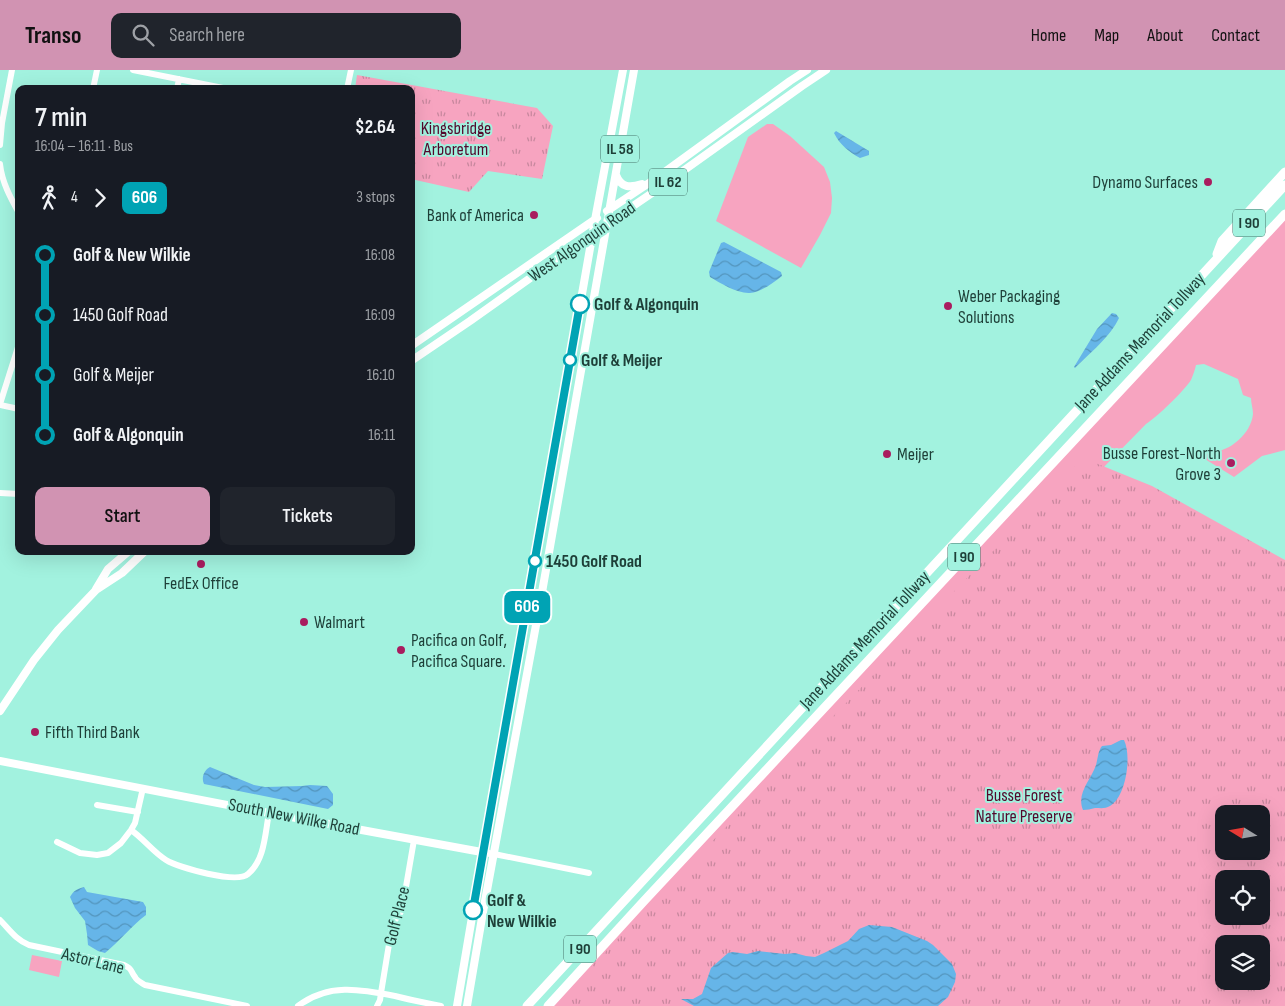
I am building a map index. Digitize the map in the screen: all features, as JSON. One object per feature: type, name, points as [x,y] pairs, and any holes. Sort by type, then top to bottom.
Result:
[{"type":"highway","points":[[1214,261],[1222,241],[1285,172]]},
{"type":"highway","name":"Jane Addams Memorial Tollway","points":[[527,1006],[1285,185]]},
{"type":"highway","name":"Jane Addams Memorial Tollway","points":[[548,1006],[1285,214]]},
{"type":"main road","name":"IL 58","points":[[457,1006],[592,234],[623,70]]},
{"type":"main road","name":"IL 58","points":[[467,1006],[634,70]]},
{"type":"main road","name":"West Algonquin Road","points":[[415,343],[649,183],[807,70]]},
{"type":"main road","name":"West Algonquin Road","points":[[415,358],[826,70]]},
{"type":"main road","points":[[616,175],[618,180],[626,186],[632,187],[649,183]]},
{"type":"main road","points":[[96,590],[108,569],[124,555]]},
{"type":"main road","points":[[0,711],[34,660],[55,633],[96,590],[122,573],[141,555]]},
{"type":"main road","name":"South New Wilke Road","points":[[0,761],[494,854]]},
{"type":"street","points":[[0,145],[2,123],[12,70]]},
{"type":"street","points":[[94,85],[97,70]]},
{"type":"street","points":[[133,70],[208,85]]},
{"type":"street","points":[[348,85],[351,70]]},
{"type":"street","points":[[178,85],[179,79]]},
{"type":"street","points":[[0,164],[2,176],[15,205]]},
{"type":"street","points":[[15,357],[0,404],[15,408]]},
{"type":"street","points":[[0,493],[15,494]]},
{"type":"street","points":[[57,842],[80,853],[97,855],[108,853],[121,842],[135,823],[143,788]]},
{"type":"street","points":[[97,806],[138,812]]},
{"type":"street","points":[[131,830],[169,862],[195,871],[241,877],[248,875],[261,856],[269,813]]},
{"type":"street","name":"Golf Place","points":[[377,1006],[380,1000],[392,926],[402,910],[414,840]]},
{"type":"street","name":"South New Wilke Road","points":[[494,854],[589,873]]},
{"type":"street","name":"Astor Lane","points":[[0,920],[22,943],[124,965],[129,967],[134,976],[145,985],[248,1006]]},
{"type":"street","points":[[298,1006],[320,994],[342,989],[364,990],[441,1006]]},
{"type":"green space","name":"Kingsbridge Arboretum","points":[[357,75],[412,85],[356,85]]},
{"type":"green space","name":"Kingsbridge Arboretum","points":[[415,86],[537,108],[553,126],[542,179],[488,171],[469,192],[415,180]]},
{"type":"green space","points":[[767,124],[773,124],[790,136],[824,167],[830,182],[831,213],[801,268],[716,221],[748,137]]},
{"type":"green space","points":[[1285,215],[1285,450],[1262,456],[1234,477],[1192,451],[1194,449],[1207,452],[1217,451],[1231,446],[1248,429],[1253,414],[1251,398],[1243,395],[1238,379],[1204,364],[1196,365],[1191,380],[1183,391],[1146,424],[1099,472],[1027,706],[548,1006]]},
{"type":"green space","name":"Busse Forest Nature Preserve","points":[[1083,458],[1152,486],[1285,560],[1285,1006],[553,1006]]},
{"type":"green space","points":[[32,955],[62,961],[59,977],[29,970]]},
{"type":"water","points":[[836,131],[869,151],[869,155],[860,158],[845,148],[834,133]]},
{"type":"water","points":[[724,242],[781,272],[782,276],[763,289],[750,293],[735,290],[710,277],[709,272],[721,243]]},
{"type":"water","points":[[1112,313],[1116,314],[1119,318],[1111,331],[1075,368],[1097,329]]},
{"type":"water","points":[[1124,740],[1126,747],[1127,766],[1124,785],[1120,794],[1116,801],[1108,807],[1083,810],[1081,798],[1094,771],[1102,746],[1111,745]]},
{"type":"water","points":[[210,767],[254,785],[265,787],[327,786],[333,794],[333,805],[328,809],[204,784],[204,774]]},
{"type":"water","points":[[84,887],[87,892],[143,902],[146,907],[146,915],[105,953],[88,945],[85,921],[75,908],[70,897],[76,890]]},
{"type":"water","points":[[869,925],[892,927],[933,945],[952,964],[956,974],[955,982],[948,997],[938,1006],[694,1006],[681,999],[693,999],[702,994],[711,968],[728,953],[747,954],[758,951],[785,954],[795,953],[815,957],[848,941],[859,929]]},
{"type":"bus line","name":"606","points":[[473,910],[580,304]]},
{"type":"place","name":"Dynamo Surfaces","points":[[1208,182]]},
{"type":"place","name":"Bank of America","points":[[534,215]]},
{"type":"place","name":"Golf & Algonquin","points":[[580,304]]},
{"type":"place","name":"Weber Packaging Solutions","points":[[948,306]]},
{"type":"place","name":"Golf & Meijer","points":[[570,360]]},
{"type":"place","name":"Meijer","points":[[887,454]]},
{"type":"place","name":"Busse Forest-North Grove 3","points":[[1231,463]]},
{"type":"place","name":"1450 Golf Road","points":[[535,561]]},
{"type":"place","name":"FedEx Office","points":[[201,564]]},
{"type":"place","name":"Walmart","points":[[304,622]]},
{"type":"place","name":"Pacifica on Golf, Pacifica Square.","points":[[401,650]]},
{"type":"place","name":"Fifth Third Bank","points":[[35,732]]},
{"type":"place","name":"Golf & New Wilkie","points":[[473,910]]}]
